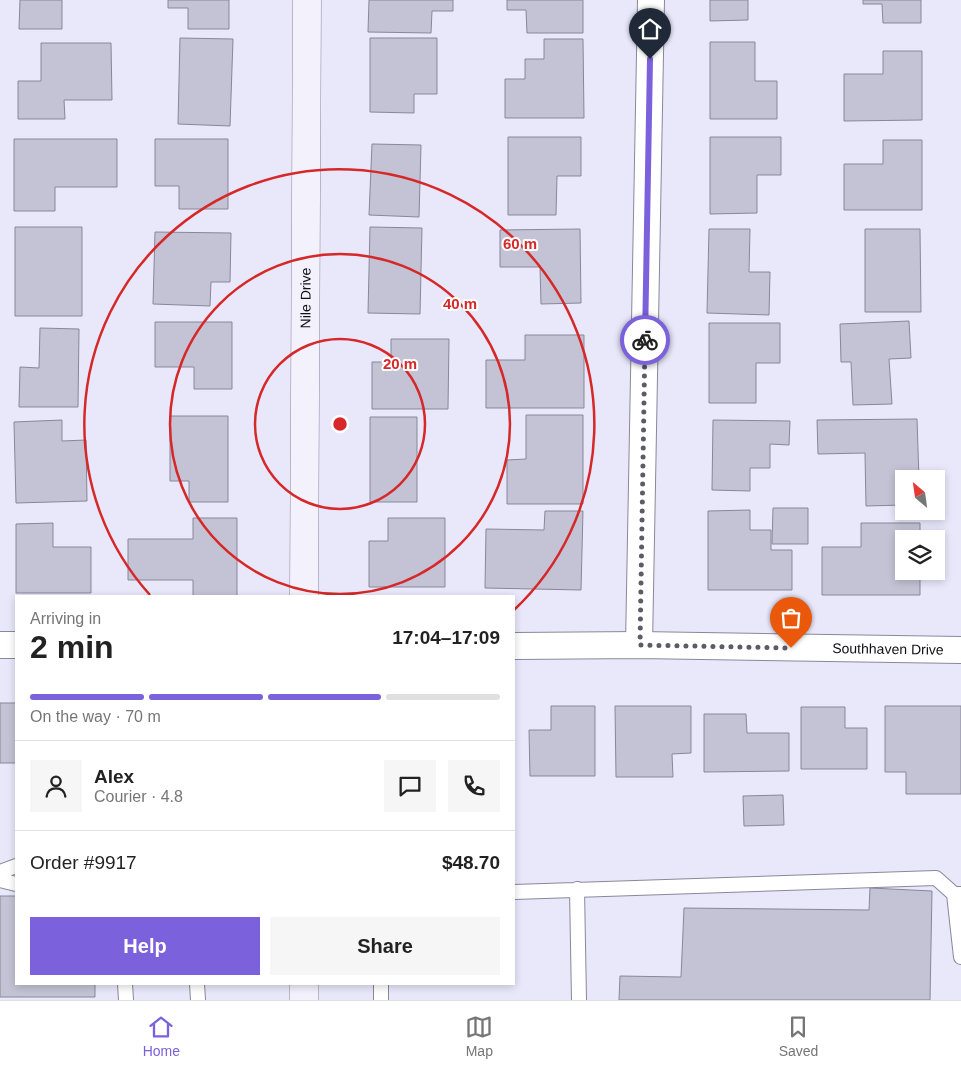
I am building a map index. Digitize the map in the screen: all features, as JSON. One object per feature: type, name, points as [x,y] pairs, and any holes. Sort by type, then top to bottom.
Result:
[{"type":"main road","name":"Nile Drive","points":[[304,595],[307,0]]},
{"type":"main road","points":[[304,985],[304,1000]]},
{"type":"street","points":[[640,645],[651,0]]},
{"type":"street","points":[[0,645],[15,645]]},
{"type":"street","name":"Southhaven Drive","points":[[515,646],[640,645],[961,650]]},
{"type":"lane","points":[[0,872],[15,866]]},
{"type":"lane","points":[[515,892],[936,878],[958,894],[961,957]]},
{"type":"lane","points":[[0,880],[15,884]]},
{"type":"lane","points":[[577,889],[579,1000]]},
{"type":"lane","points":[[125,985],[126,1000]]},
{"type":"lane","points":[[196,985],[198,1000]]},
{"type":"lane","points":[[381,985],[381,1000]]},
{"type":"building","points":[[20,0],[62,0],[62,29],[19,29]]},
{"type":"building","points":[[168,0],[229,0],[229,29],[188,29],[188,8],[168,8]]},
{"type":"building","points":[[369,0],[453,0],[453,11],[432,11],[431,33],[368,32]]},
{"type":"building","points":[[507,0],[583,0],[583,33],[527,33],[526,10],[507,10]]},
{"type":"building","points":[[710,0],[748,0],[748,20],[710,21]]},
{"type":"building","points":[[863,0],[921,0],[921,23],[883,23],[882,4],[863,4]]},
{"type":"building","points":[[180,38],[233,39],[230,126],[178,124]]},
{"type":"building","points":[[370,38],[437,38],[437,94],[414,94],[414,113],[370,112]]},
{"type":"building","points":[[544,39],[583,39],[584,118],[505,118],[505,79],[525,79],[525,59],[544,59]]},
{"type":"building","points":[[710,42],[755,42],[755,81],[777,81],[777,119],[710,119]]},
{"type":"building","points":[[41,43],[111,43],[112,100],[64,100],[65,119],[18,119],[18,81],[41,81]]},
{"type":"building","points":[[883,51],[922,51],[922,120],[844,121],[844,74],[883,74]]},
{"type":"building","points":[[508,137],[581,137],[581,176],[557,176],[556,215],[508,215]]},
{"type":"building","points":[[710,137],[781,137],[781,175],[757,175],[757,213],[710,214]]},
{"type":"building","points":[[14,139],[117,139],[117,187],[55,187],[55,211],[14,211]]},
{"type":"building","points":[[155,139],[228,139],[228,209],[179,209],[179,186],[155,186]]},
{"type":"building","points":[[883,140],[922,140],[922,210],[844,210],[844,164],[883,164]]},
{"type":"building","points":[[372,144],[421,145],[419,217],[369,215]]},
{"type":"building","points":[[15,227],[82,227],[82,316],[15,316]]},
{"type":"building","points":[[370,227],[422,228],[420,314],[368,313]]},
{"type":"building","points":[[580,229],[581,303],[541,304],[540,267],[500,267],[500,230]]},
{"type":"building","points":[[709,229],[750,229],[749,272],[770,272],[769,315],[707,313]]},
{"type":"building","points":[[865,229],[920,229],[921,312],[865,312]]},
{"type":"building","points":[[155,232],[231,233],[230,282],[211,282],[210,306],[153,304]]},
{"type":"building","points":[[909,321],[911,358],[889,359],[892,404],[853,405],[851,362],[841,362],[840,324]]},
{"type":"building","points":[[155,322],[232,322],[232,389],[194,389],[194,367],[155,367]]},
{"type":"building","points":[[709,323],[780,323],[780,363],[756,363],[756,403],[709,403]]},
{"type":"building","points":[[40,328],[79,329],[78,407],[19,407],[20,367],[39,368]]},
{"type":"building","points":[[525,335],[584,335],[584,408],[486,408],[486,360],[525,360]]},
{"type":"building","points":[[391,339],[449,339],[448,409],[372,409],[372,362],[391,362]]},
{"type":"building","points":[[526,415],[583,415],[583,504],[507,504],[507,460],[526,459]]},
{"type":"building","points":[[170,416],[228,416],[228,502],[189,502],[189,481],[170,481]]},
{"type":"building","points":[[370,417],[417,417],[417,502],[370,502]]},
{"type":"building","points":[[917,419],[919,470],[895,470],[895,505],[866,506],[865,453],[818,454],[817,420]]},
{"type":"building","points":[[62,420],[62,441],[86,440],[87,501],[16,503],[14,422]]},
{"type":"building","points":[[713,420],[790,421],[789,445],[770,444],[770,468],[750,468],[750,491],[712,490]]},
{"type":"building","points":[[773,508],[808,508],[808,544],[772,544]]},
{"type":"building","points":[[750,510],[750,530],[771,530],[771,550],[792,550],[792,590],[708,590],[708,511]]},
{"type":"building","points":[[545,511],[583,511],[581,590],[485,588],[486,529],[544,530]]},
{"type":"building","points":[[193,518],[237,518],[237,595],[193,595],[193,580],[128,580],[128,539],[193,539]]},
{"type":"building","points":[[388,518],[445,518],[445,587],[369,587],[369,541],[388,541]]},
{"type":"building","points":[[53,523],[53,547],[91,547],[91,593],[16,593],[16,524]]},
{"type":"building","points":[[861,523],[920,523],[920,530],[895,530],[895,580],[920,580],[920,595],[822,595],[822,547],[861,547]]},
{"type":"building","points":[[0,703],[15,703],[15,763],[0,763]]},
{"type":"building","points":[[551,706],[595,706],[595,776],[530,776],[529,730],[551,730]]},
{"type":"building","points":[[615,706],[691,706],[691,753],[672,754],[673,777],[616,777]]},
{"type":"building","points":[[885,706],[961,706],[961,794],[906,794],[906,772],[885,772]]},
{"type":"building","points":[[801,707],[845,707],[845,728],[867,728],[867,769],[801,769]]},
{"type":"building","points":[[704,714],[746,714],[747,733],[789,733],[789,771],[704,772]]},
{"type":"building","points":[[783,795],[784,825],[744,826],[743,796]]},
{"type":"building","points":[[870,888],[932,891],[930,1000],[619,1000],[620,976],[681,977],[684,908],[869,910]]},
{"type":"building","points":[[0,896],[15,896],[15,985],[95,985],[95,997],[0,997]]},
{"type":"way so far","points":[[645,340],[640,645],[791,648]]},
{"type":"route","points":[[645,340],[650,59]]}]
